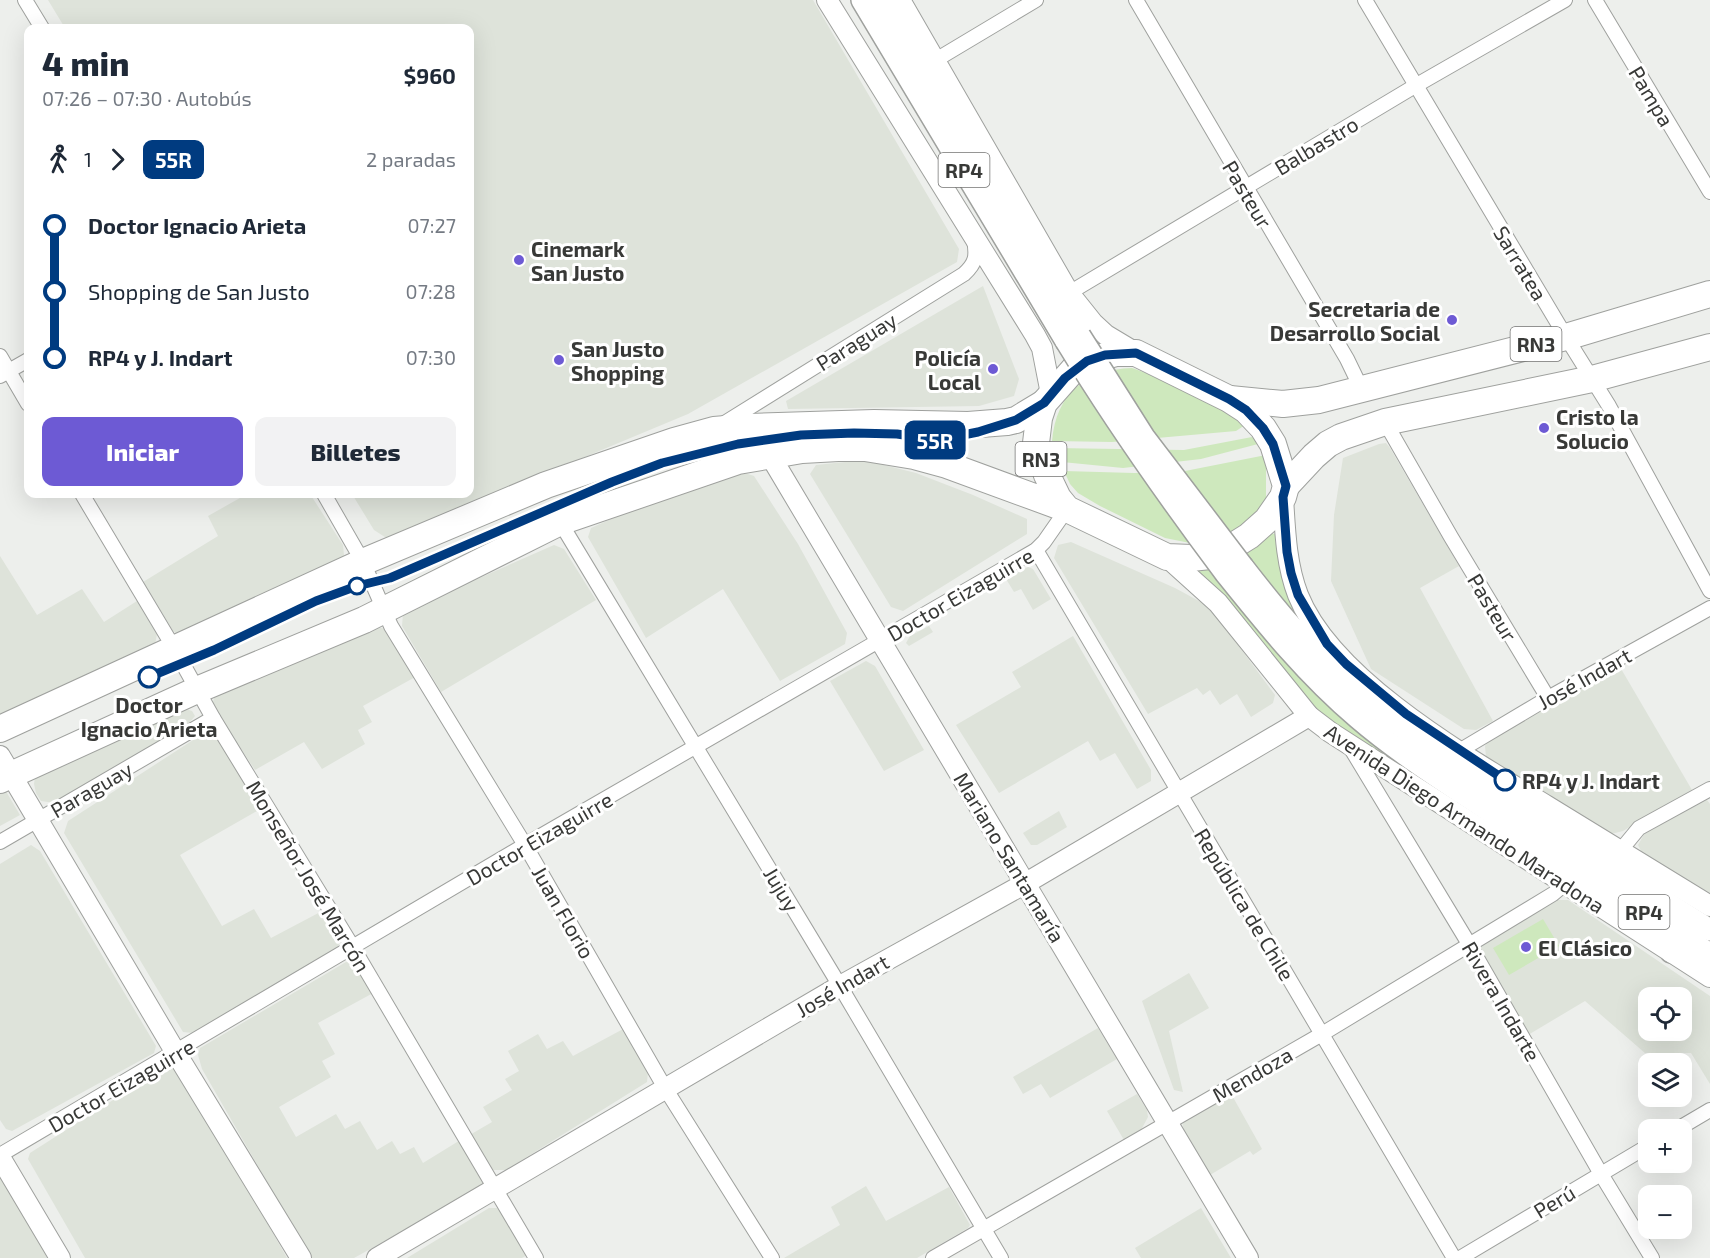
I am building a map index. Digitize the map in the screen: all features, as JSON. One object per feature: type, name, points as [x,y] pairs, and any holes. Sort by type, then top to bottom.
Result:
[{"type":"highway","name":"RN3","points":[[1229,399],[1283,404],[1319,400],[1566,337],[1710,294]]},
{"type":"highway","name":"RN3","points":[[1284,491],[1273,444],[1263,428],[1246,410],[1229,399],[1136,353],[1105,355],[1087,361],[1074,369],[1048,399],[1039,418],[1036,443],[1047,475],[1058,498],[1067,509],[1167,556],[1191,558],[1210,556],[1249,536],[1267,520],[1284,491],[1314,456],[1341,437],[1385,422],[1592,379],[1710,347]]},
{"type":"highway","points":[[0,729],[363,562],[546,485],[674,441],[714,430],[750,427],[874,423],[977,424],[1016,420],[1048,399]]},
{"type":"highway","points":[[4,771],[384,610],[560,522],[738,461],[802,450],[838,448],[885,450],[946,465],[1067,509]]},
{"type":"main road","name":"Avenida Diego Armando Maradona","points":[[862,0],[1073,338],[1144,436],[1235,571],[1262,619],[1320,683],[1396,748],[1560,858],[1710,954]]},
{"type":"main road","name":"Avenida Diego Armando Maradona","points":[[882,0],[1073,338]]},
{"type":"main road","name":"Avenida Diego Armando Maradona","points":[[1235,571],[1277,610],[1332,669],[1408,734],[1578,847],[1710,930]]},
{"type":"main road","points":[[1671,952],[1710,962]]},
{"type":"street","points":[[24,0],[39,24]]},
{"type":"street","points":[[827,0],[1035,335],[1042,348],[1048,399]]},
{"type":"street","points":[[900,0],[1069,293],[1093,323],[1106,335],[1136,353]]},
{"type":"street","points":[[934,61],[1036,0]]},
{"type":"street","name":"Pasteur","points":[[1136,0],[1244,188],[1347,359],[1361,388]]},
{"type":"street","name":"Sarratea","points":[[1365,0],[1592,379],[1710,591]]},
{"type":"street","name":"Balbastro","points":[[1069,293],[1415,86],[1565,0]]},
{"type":"street","name":"Pampa","points":[[1595,0],[1710,192]]},
{"type":"street","name":"Paraguay","points":[[714,430],[964,274],[976,260],[974,238]]},
{"type":"street","points":[[0,356],[4,373],[24,399]]},
{"type":"street","points":[[4,373],[24,362]]},
{"type":"street","name":"Pasteur","points":[[1385,422],[1548,698]]},
{"type":"street","name":"Mariano Santamaría","points":[[750,427],[771,457],[1248,1258]]},
{"type":"street","points":[[1284,491],[1287,552],[1291,573],[1303,605],[1327,644],[1346,664],[1406,714],[1459,751],[1710,906]]},
{"type":"street","name":"Monseñor José Marcón","points":[[84,498],[213,718],[352,946],[536,1258]]},
{"type":"street","name":"Juan Florio","points":[[326,498],[363,562],[384,610],[525,845],[665,1088],[772,1258]]},
{"type":"street","name":"Doctor Eizaguirre","points":[[0,1156],[352,946],[1036,550],[1067,509]]},
{"type":"street","name":"Jujuy","points":[[560,522],[1001,1258]]},
{"type":"street","name":"República de Chile","points":[[1036,550],[1454,1258]]},
{"type":"street","name":"Avenida Diego Armando Maradona","points":[[1167,556],[1218,603],[1309,716],[1349,745],[1710,977]]},
{"type":"street","name":"José Indart","points":[[1459,751],[1548,698],[1710,608]]},
{"type":"street","name":"José Indart","points":[[377,1258],[840,986],[1026,883],[1178,791],[1309,716]]},
{"type":"street","name":"Paraguay","points":[[0,842],[213,718]]},
{"type":"street","name":"Rivera Indarte","points":[[1349,745],[1469,944],[1652,1258]]},
{"type":"street","points":[[4,771],[37,820],[301,1258]]},
{"type":"street","points":[[1620,851],[1639,828],[1710,789]]},
{"type":"street","name":"Mendoza","points":[[933,1258],[1322,1034],[1553,894],[1566,883]]},
{"type":"street","points":[[1692,1121],[1710,1110]]},
{"type":"street","name":"Perú","points":[[1460,1258],[1638,1152]]},
{"type":"street","points":[[0,1156],[60,1258]]},
{"type":"shaded area","points":[[48,0],[813,0],[959,249],[957,262],[688,414],[388,539],[374,530],[354,498],[474,498],[474,24],[63,24]]},
{"type":"shaded area","points":[[983,286],[1019,379],[1014,396],[979,406],[788,409],[786,401]]},
{"type":"shaded area","points":[[1386,443],[1459,566],[1420,588],[1493,721],[1476,730],[1464,729],[1371,669],[1331,581],[1334,515],[1343,458]]},
{"type":"shaded area","points":[[864,460],[916,473],[1027,519],[1027,534],[903,611],[891,607],[810,474],[816,465]]},
{"type":"shaded area","points":[[742,472],[754,476],[798,544],[847,633],[845,644],[780,681],[723,589],[646,638],[588,537],[591,528],[680,488]]},
{"type":"shaded area","points":[[240,498],[313,498],[343,545],[344,555],[341,562],[177,634],[143,582],[218,536],[208,516]]},
{"type":"shaded area","points":[[1071,542],[1175,588],[1210,607],[1275,695],[1273,703],[1251,717],[1237,694],[1220,705],[1210,690],[1203,695],[1197,688],[1148,714],[1054,558],[1058,545]]},
{"type":"shaded area","points":[[554,545],[564,549],[596,600],[441,692],[402,626],[403,614],[407,610]]},
{"type":"shaded area","points":[[0,556],[37,615],[82,589],[104,622],[137,601],[157,634],[155,645],[151,649],[0,715]]},
{"type":"shaded area","points":[[1028,567],[1033,569],[1051,599],[1033,610],[1021,589],[1014,592],[1006,579]]},
{"type":"shaded area","points":[[374,625],[387,630],[417,676],[363,706],[372,722],[358,730],[365,744],[322,769],[304,742],[255,770],[212,705],[215,695]]},
{"type":"shaded area","points":[[929,626],[933,632],[909,646],[906,643],[910,636]]},
{"type":"shaded area","points":[[1073,636],[1151,770],[1151,781],[1137,789],[1115,753],[1100,761],[1088,741],[999,793],[956,725],[1021,687],[1012,672]]},
{"type":"shaded area","points":[[866,661],[875,666],[924,750],[884,771],[830,681]]},
{"type":"shaded area","points":[[1620,667],[1692,790],[1623,831],[1611,834],[1490,761],[1486,757],[1485,746],[1489,738]]},
{"type":"shaded area","points":[[183,708],[192,711],[195,716],[190,722],[55,803],[41,801],[36,793],[35,777]]},
{"type":"shaded area","points":[[207,731],[222,739],[264,807],[180,855],[222,926],[254,909],[271,938],[326,909],[343,938],[334,952],[193,1033],[183,1032],[64,833],[68,821]]},
{"type":"shaded area","points":[[4,788],[20,815],[0,826],[0,790]]},
{"type":"shaded area","points":[[1707,800],[1710,804],[1710,893],[1643,855],[1638,845],[1646,831]]},
{"type":"shaded area","points":[[1059,811],[1067,827],[1037,845],[1031,845],[1023,833]]},
{"type":"shaded area","points":[[31,845],[40,851],[156,1046],[154,1053],[12,1131],[6,1129],[0,1120],[0,864]]},
{"type":"shaded area","points":[[1554,900],[1568,900],[1710,996],[1710,1084],[1692,1053],[1645,1053],[1585,1001],[1528,1035],[1479,948],[1480,944]]},
{"type":"shaded area","points":[[346,962],[359,965],[375,992],[318,1023],[335,1054],[322,1061],[331,1077],[279,1107],[296,1137],[336,1114],[345,1129],[360,1121],[377,1150],[392,1141],[400,1154],[414,1147],[423,1163],[462,1139],[483,1181],[479,1189],[354,1258],[311,1258],[202,1069],[198,1055],[200,1048]]},
{"type":"shaded area","points":[[1189,973],[1209,1008],[1169,1031],[1183,1092],[1174,1090],[1142,1001]]},
{"type":"shaded area","points":[[625,1028],[648,1072],[647,1082],[506,1170],[493,1170],[486,1167],[468,1136],[492,1122],[483,1107],[512,1090],[505,1079],[519,1071],[508,1051],[538,1034],[547,1049],[563,1041],[573,1056]]},
{"type":"shaded area","points":[[1098,1028],[1117,1059],[1050,1098],[1041,1084],[1023,1094],[1013,1077]]},
{"type":"shaded area","points":[[173,1064],[180,1069],[287,1258],[85,1258],[28,1159],[30,1153]]},
{"type":"shaded area","points":[[1229,1090],[1262,1149],[1253,1155],[1250,1151],[1210,1175],[1184,1131],[1182,1121]]},
{"type":"shaded area","points":[[1137,1094],[1147,1110],[1148,1117],[1141,1130],[1124,1140],[1107,1111]]},
{"type":"shaded area","points":[[0,1175],[51,1258],[0,1258]]},
{"type":"shaded area","points":[[866,1186],[886,1221],[949,1187],[970,1225],[917,1258],[784,1258],[840,1225],[831,1207]]},
{"type":"shaded area","points":[[489,1208],[497,1208],[506,1215],[529,1254],[522,1258],[407,1258]]},
{"type":"shaded area","points":[[1201,1208],[1231,1258],[1141,1258],[1135,1248]]},
{"type":"green space","points":[[1132,368],[1209,402],[1245,425],[1236,431],[1112,442],[1052,441],[1060,410],[1076,387],[1101,374]]},
{"type":"green space","points":[[1252,437],[1258,444],[1201,459],[1123,468],[1062,462],[1057,458],[1054,448],[1184,450]]},
{"type":"green space","points":[[1266,455],[1266,501],[1247,526],[1213,540],[1190,543],[1165,538],[1100,506],[1078,493],[1070,484],[1064,471],[1180,472]]},
{"type":"green space","points":[[1270,533],[1275,534],[1285,581],[1305,623],[1334,661],[1369,695],[1450,754],[1710,913],[1710,922],[1432,746],[1395,719],[1368,697],[1331,661],[1252,571],[1220,585],[1309,687],[1350,725],[1417,775],[1692,955],[1667,945],[1638,927],[1348,737],[1316,710],[1288,679],[1232,608],[1195,572],[1226,565],[1245,555]]},
{"type":"green space","name":"El Clásico","points":[[1543,919],[1559,946],[1509,975],[1493,948]]},
{"type":"bus line","name":"55R","points":[[149,677],[214,650],[316,601],[357,586],[390,578],[612,482],[662,463],[738,444],[801,435],[897,434],[938,440],[978,432],[1016,420],[1044,403],[1074,369],[1087,361],[1116,353],[1136,353],[1229,399],[1246,410],[1263,428],[1273,444],[1286,486],[1283,497],[1291,573],[1308,615],[1327,644],[1346,664],[1406,714],[1505,780]]},
{"type":"place","name":"Cinemark San Justo","points":[[519,260]]},
{"type":"place","name":"Secretaria de Desarrollo Social","points":[[1452,320]]},
{"type":"place","name":"San Justo Shopping","points":[[559,360]]},
{"type":"place","name":"Policía Local","points":[[993,369]]},
{"type":"place","name":"Cristo la Solucio","points":[[1544,428]]},
{"type":"place","name":"Doctor Ignacio Arieta","points":[[149,677]]},
{"type":"place","name":"RP4 y J. Indart","points":[[1505,780]]},
{"type":"place","name":"El Clásico","points":[[1526,947]]}]
